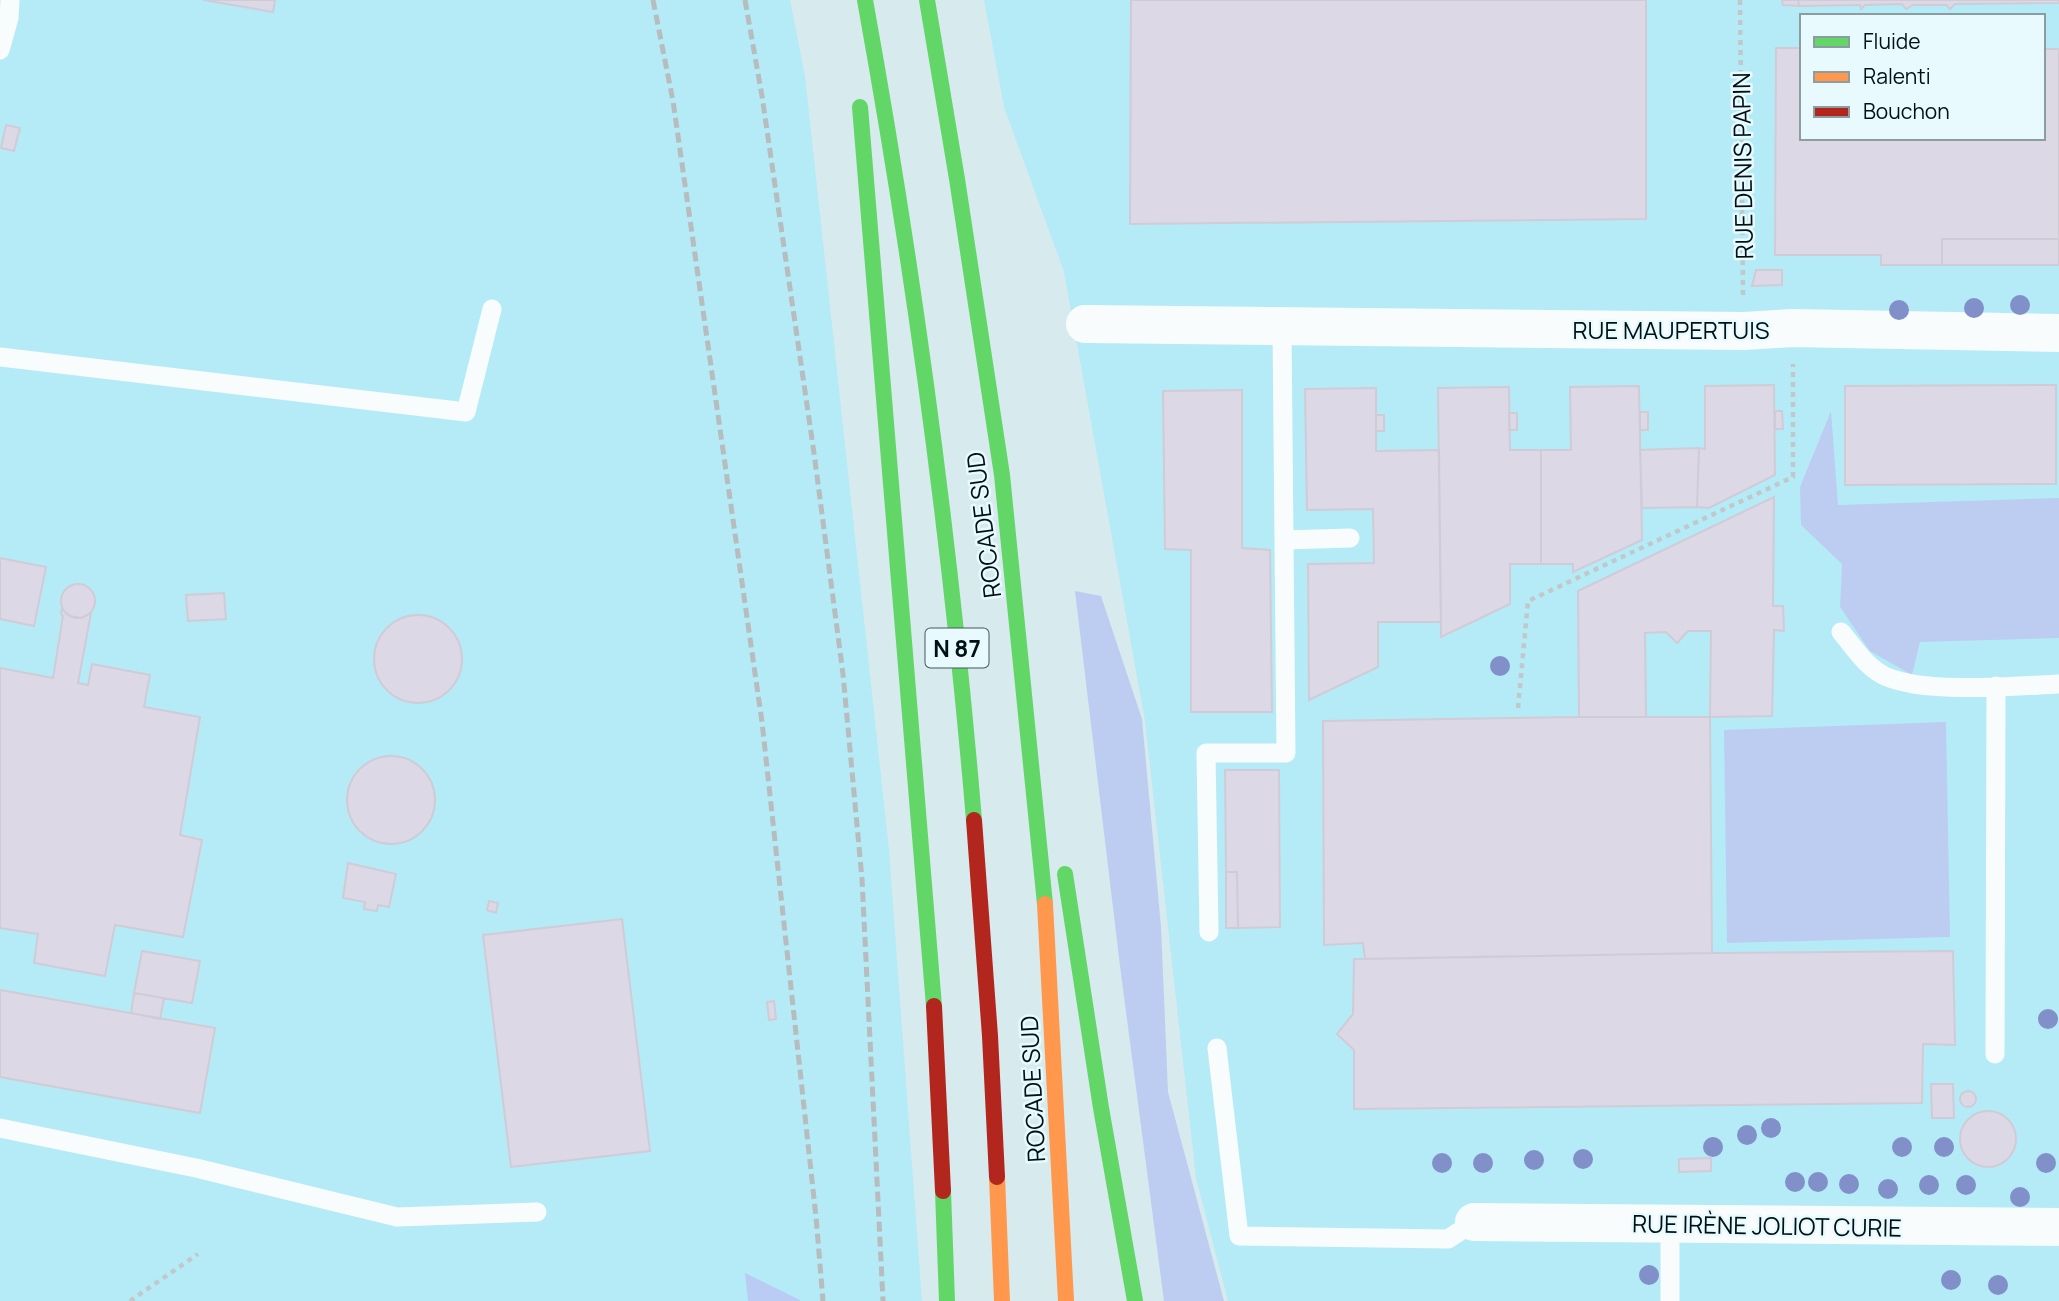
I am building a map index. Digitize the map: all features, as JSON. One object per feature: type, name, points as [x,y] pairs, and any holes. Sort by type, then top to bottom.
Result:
[{"type":"highway","name":"ROCADE SUD","points":[[865,0],[914,306],[951,582],[979,868],[998,1166],[1002,1301]]},
{"type":"highway","name":"ROCADE SUD","points":[[927,0],[1002,475],[1047,930],[1066,1301]]},
{"type":"highway","points":[[859,94],[931,955],[947,1301]]},
{"type":"highway","points":[[1002,475],[1045,745]]},
{"type":"highway","points":[[1062,853],[1101,1108],[1135,1301]]},
{"type":"street","name":"RUE MAUPERTUIS","points":[[1085,324],[1744,331],[1792,328],[2059,333]]},
{"type":"street","name":"RUE IRÈNE JOLIOT CURIE","points":[[1474,1222],[2059,1227]]},
{"type":"lane","points":[[0,50],[9,18],[10,0]]},
{"type":"lane","points":[[0,357],[466,412],[492,309]]},
{"type":"lane","points":[[1209,932],[1206,753],[1286,753],[1282,327]]},
{"type":"lane","points":[[1284,540],[1350,538]]},
{"type":"lane","points":[[1841,632],[1864,661],[1885,677],[1910,683],[1935,686],[2059,684]]},
{"type":"lane","points":[[1995,1054],[1996,686]]},
{"type":"lane","points":[[1217,1048],[1239,1236],[1448,1239],[1474,1222]]},
{"type":"lane","points":[[0,1128],[196,1168],[397,1217],[537,1212]]},
{"type":"lane","points":[[1670,1224],[1670,1301]]},
{"type":"path","name":"RUE DENIS PAPIN","points":[[1740,0],[1744,331]]},
{"type":"path","points":[[1518,708],[1528,601],[1793,477],[1792,328]]},
{"type":"path","points":[[130,1301],[198,1254]]},
{"type":"shaded area","points":[[0,0],[790,0],[805,76],[889,850],[922,1301],[0,1301]]},
{"type":"shaded area","points":[[984,0],[2059,0],[2059,1301],[1228,1301],[1196,1178],[1145,721],[1064,272],[1004,107]]},
{"type":"shaded area","points":[[1831,411],[1838,505],[2059,498],[2059,638],[1920,642],[1912,675],[1870,651],[1840,607],[1842,564],[1801,525],[1800,487]]},
{"type":"shaded area","points":[[1075,591],[1101,596],[1142,719],[1161,927],[1168,1092],[1224,1301],[1164,1301]]},
{"type":"shaded area","points":[[1946,722],[1950,937],[1727,943],[1724,730]]},
{"type":"shaded area","points":[[745,1273],[800,1300],[800,1301],[748,1301]]},
{"type":"building","points":[[203,0],[275,0],[273,12]]},
{"type":"building","points":[[1131,0],[1646,0],[1646,219],[1130,224]]},
{"type":"building","points":[[1782,0],[1798,0],[1799,6],[1783,5]]},
{"type":"building","points":[[1798,0],[2059,0],[2059,3],[1955,4],[1950,9],[1946,5],[1913,5],[1906,9],[1902,4],[1865,5],[1861,9],[1860,5],[1799,6]]},
{"type":"building","points":[[1776,48],[1800,48],[1800,140],[2045,140],[2045,49],[2059,49],[2059,239],[1942,239],[1942,265],[1881,265],[1881,255],[1775,255]]},
{"type":"building","points":[[6,125],[20,128],[14,151],[1,148]]},
{"type":"building","points":[[1942,239],[2059,239],[2059,265],[1942,265]]},
{"type":"building","points":[[1756,270],[1782,270],[1782,285],[1752,286]]},
{"type":"building","points":[[1774,385],[1775,475],[1709,508],[1697,507],[1699,448],[1705,449],[1705,386]]},
{"type":"building","points":[[2056,385],[2056,484],[1845,485],[1845,386]]},
{"type":"building","points":[[1639,386],[1642,540],[1573,572],[1573,564],[1541,564],[1541,450],[1571,450],[1570,387]]},
{"type":"building","points":[[1509,387],[1510,450],[1541,450],[1541,564],[1510,564],[1510,604],[1441,637],[1438,388]]},
{"type":"building","points":[[1376,388],[1376,451],[1439,450],[1441,622],[1378,622],[1378,667],[1309,700],[1308,564],[1374,563],[1373,509],[1307,510],[1305,389]]},
{"type":"building","points":[[1242,390],[1242,548],[1270,550],[1272,712],[1191,712],[1191,550],[1165,549],[1163,391]]},
{"type":"building","points":[[1775,411],[1782,411],[1783,429],[1775,429]]},
{"type":"building","points":[[1640,412],[1648,412],[1648,430],[1640,430]]},
{"type":"building","points":[[1509,413],[1517,413],[1517,430],[1509,430]]},
{"type":"building","points":[[1376,415],[1384,415],[1384,431],[1376,431]]},
{"type":"building","points":[[1699,448],[1697,507],[1642,508],[1640,450]]},
{"type":"building","points":[[1774,497],[1773,606],[1783,606],[1784,631],[1774,630],[1772,716],[1710,717],[1711,631],[1688,631],[1677,643],[1666,632],[1645,633],[1646,717],[1579,717],[1578,591]]},
{"type":"building","points":[[0,558],[46,567],[34,626],[0,619]]},
{"type":"building","points":[[78,584],[90,589],[95,601],[90,613],[78,618],[66,613],[61,601],[66,589]]},
{"type":"building","points":[[224,593],[226,619],[188,621],[186,595]]},
{"type":"building","points":[[62,609],[70,616],[81,618],[91,613],[78,683],[88,685],[92,664],[150,675],[144,707],[200,717],[180,835],[202,840],[183,937],[115,925],[105,976],[34,963],[38,934],[0,928],[0,668],[53,678]]},
{"type":"building","points":[[418,615],[435,618],[449,628],[459,642],[462,659],[459,676],[449,690],[435,700],[418,703],[401,700],[387,690],[377,676],[374,659],[377,642],[387,628],[401,618]]},
{"type":"building","points":[[1710,717],[1712,953],[1365,959],[1363,943],[1324,945],[1323,721]]},
{"type":"building","points":[[391,756],[416,763],[428,775],[435,800],[428,825],[416,837],[391,844],[366,837],[354,825],[347,800],[354,775],[366,763]]},
{"type":"building","points":[[1225,770],[1279,770],[1280,927],[1238,928],[1237,872],[1226,872]]},
{"type":"building","points":[[348,863],[396,874],[389,907],[378,905],[377,911],[364,909],[365,902],[343,898]]},
{"type":"building","points":[[1226,872],[1237,872],[1238,928],[1226,928]]},
{"type":"building","points":[[489,901],[498,903],[496,913],[487,910]]},
{"type":"building","points":[[622,919],[650,1151],[511,1167],[483,935]]},
{"type":"building","points":[[142,951],[200,961],[192,1003],[134,993]]},
{"type":"building","points":[[1953,951],[1955,1045],[1923,1044],[1922,1103],[1354,1109],[1354,1050],[1337,1034],[1353,1014],[1354,959]]},
{"type":"building","points":[[0,990],[215,1028],[200,1113],[0,1077]]},
{"type":"building","points":[[134,993],[164,998],[160,1019],[131,1013]]},
{"type":"building","points":[[774,1001],[776,1019],[769,1020],[767,1002]]},
{"type":"building","points":[[1931,1084],[1953,1084],[1954,1118],[1932,1118]]},
{"type":"building","points":[[1968,1091],[1976,1099],[1968,1107],[1960,1099]]},
{"type":"building","points":[[1983,1111],[1993,1111],[2008,1119],[2014,1128],[2014,1150],[2008,1159],[1993,1167],[1983,1167],[1965,1155],[1960,1144],[1960,1134],[1972,1116]]},
{"type":"building","points":[[1711,1158],[1711,1171],[1679,1172],[1679,1159]]},
{"type":"railway","points":[[653,0],[673,101],[762,722],[823,1301]]},
{"type":"railway","points":[[745,0],[762,96],[814,453],[843,674],[862,879],[883,1301]]},
{"type":"traffic: fast","points":[[865,0],[929,409],[954,614],[974,820]]},
{"type":"traffic: fast","points":[[927,0],[1002,475],[1045,904]]},
{"type":"traffic: fast","points":[[860,107],[934,1006]]},
{"type":"traffic: fast","points":[[1065,874],[1101,1108],[1135,1301]]},
{"type":"traffic: fast","points":[[943,1191],[947,1301]]},
{"type":"traffic: slow","points":[[1045,904],[1066,1301]]},
{"type":"traffic: slow","points":[[997,1177],[1002,1301]]},
{"type":"traffic: jam","points":[[974,820],[997,1177]]},
{"type":"traffic: jam","points":[[934,1006],[943,1191]]}]
